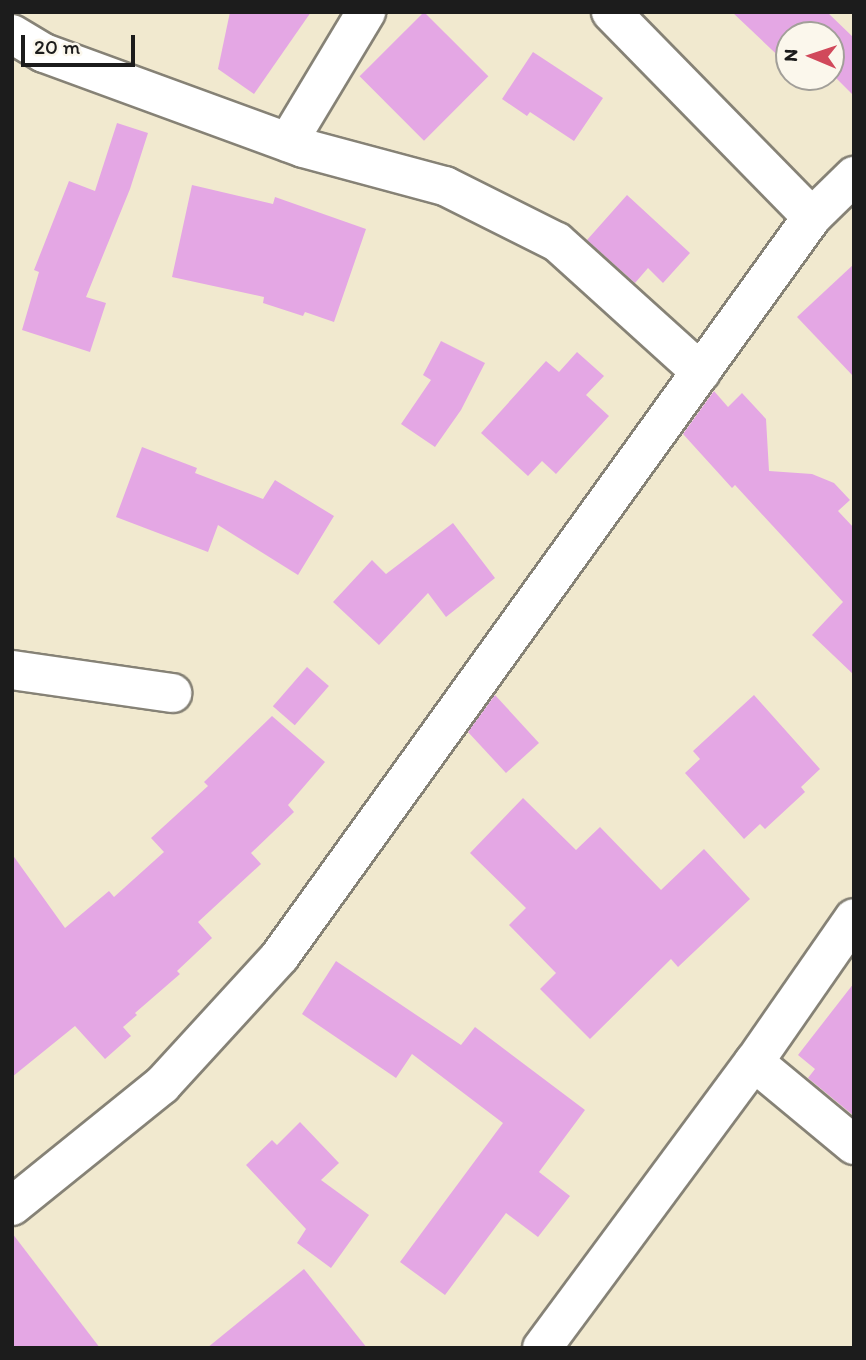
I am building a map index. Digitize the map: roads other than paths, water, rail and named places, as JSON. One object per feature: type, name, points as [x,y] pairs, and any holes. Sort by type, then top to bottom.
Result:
[{"type":"street","points":[[288,142],[366,12]]},
{"type":"street","points":[[611,12],[812,217]]},
{"type":"street","points":[[12,34],[44,53],[288,142],[445,186],[557,242],[701,373]]},
{"type":"street","points":[[12,1206],[162,1085],[280,956],[812,217],[854,176]]},
{"type":"street","points":[[12,670],[172,693]]},
{"type":"street","points":[[542,1348],[754,1062],[854,918]]},
{"type":"street","points":[[754,1062],[854,1145]]}]
